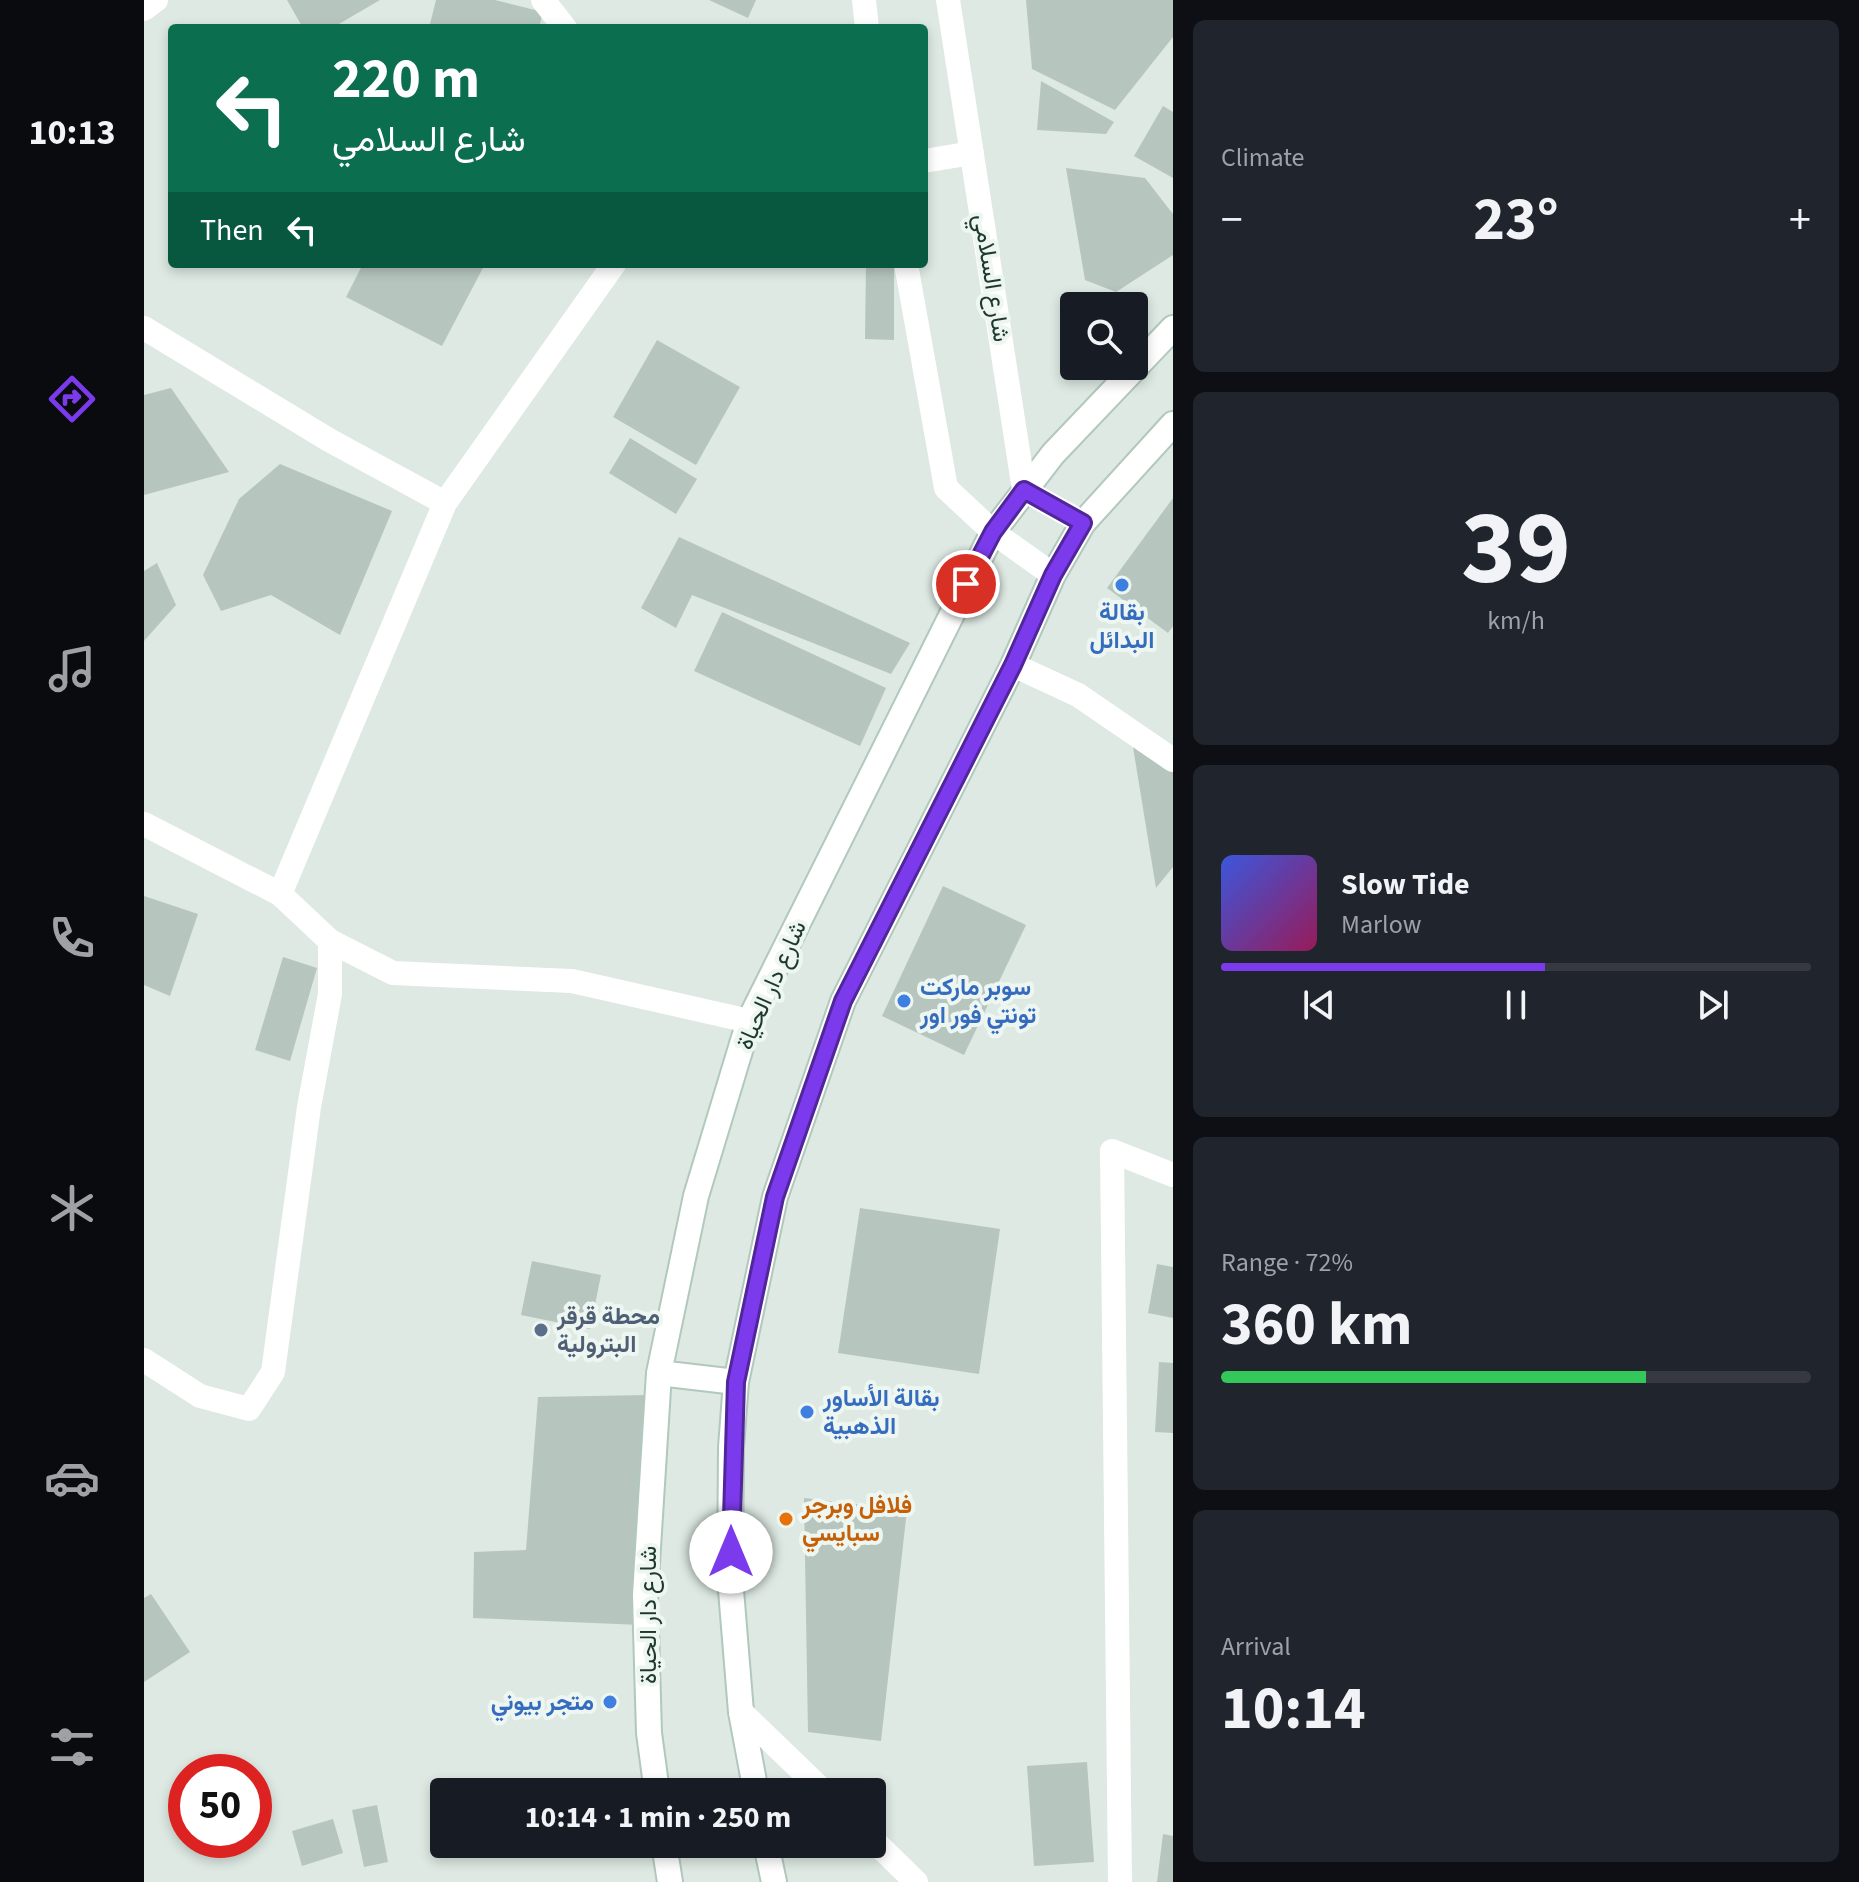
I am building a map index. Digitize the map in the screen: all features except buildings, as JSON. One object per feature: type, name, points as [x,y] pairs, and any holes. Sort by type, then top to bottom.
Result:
[{"type":"street","points":[[144,9],[156,0]]},
{"type":"street","points":[[543,0],[562,24]]},
{"type":"street","points":[[864,0],[867,24]]},
{"type":"street","name":"شارع السلامي","points":[[948,0],[1024,490]]},
{"type":"street","points":[[928,160],[972,153]]},
{"type":"street","points":[[280,894],[445,503],[611,268]]},
{"type":"street","points":[[907,268],[946,488],[993,532],[1053,575]]},
{"type":"street","points":[[144,328],[329,440],[445,503]]},
{"type":"street","name":"شارع دار الحياة","points":[[655,1778],[649,1733],[645,1595],[659,1373],[696,1196],[749,1021],[993,532],[1053,454],[1173,328]]},
{"type":"street","points":[[753,1778],[741,1712],[730,1578],[736,1382],[775,1197],[843,1001],[1013,665],[1053,575],[1083,523],[1173,424]]},
{"type":"street","points":[[1024,490],[1083,523]]},
{"type":"street","points":[[1013,665],[1078,695],[1173,760]]},
{"type":"street","points":[[144,824],[280,894],[330,941],[393,973],[572,981],[749,1021]]},
{"type":"street","points":[[144,1360],[200,1396],[249,1409],[273,1372],[309,1107],[330,994],[330,941]]},
{"type":"street","points":[[1120,1882],[1112,1151],[1173,1175]]},
{"type":"street","points":[[659,1373],[736,1382]]},
{"type":"street","points":[[741,1712],[809,1778]]},
{"type":"street","points":[[886,1853],[916,1882]]},
{"type":"street","points":[[663,1881],[664,1858]]},
{"type":"street","points":[[769,1858],[774,1882]]},
{"type":"place","name":"بقالة البدائل","points":[[1122,585]]},
{"type":"place","name":"سوبر ماركت تونتي فور اور","points":[[904,1001]]},
{"type":"place","name":"محطة قرقر البترولية","points":[[541,1330]]},
{"type":"place","name":"بقالة الأساور الذهبية","points":[[807,1412]]},
{"type":"place","name":"فلافل وبرجر سبايسي","points":[[786,1519]]},
{"type":"place","name":"متجر بيوني","points":[[610,1702]]},
{"type":"route","points":[[731,1552],[731,1447],[736,1382],[775,1197],[843,1001],[1013,665],[1053,575],[1083,523],[1024,490],[993,532],[966,584]]}]
